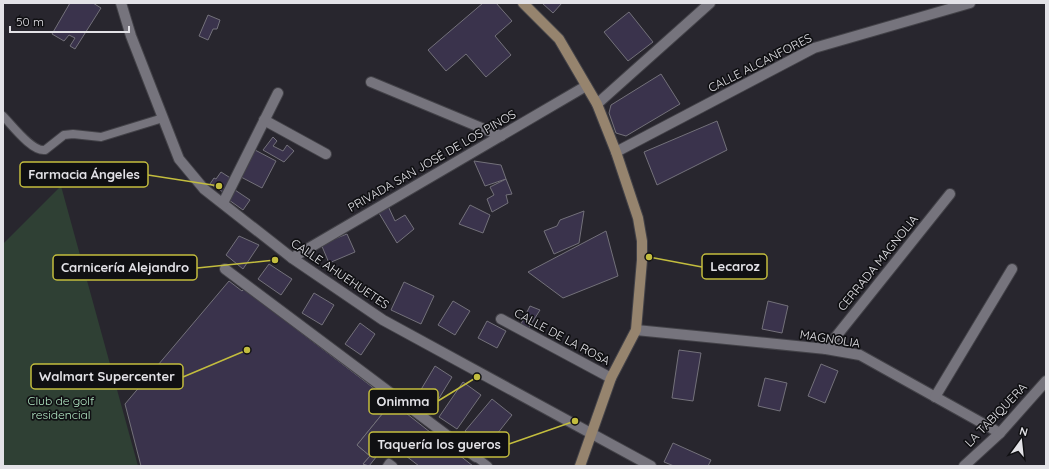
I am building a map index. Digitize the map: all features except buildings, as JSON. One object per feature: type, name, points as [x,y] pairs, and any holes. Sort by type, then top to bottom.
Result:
[{"type":"street","name":"CALLE AHUEHUETES","points":[[121,3],[131,36],[179,160],[204,189],[292,258],[383,320],[651,466]]},
{"type":"street","points":[[523,3],[558,39],[597,104],[616,152],[638,218],[642,241],[642,260],[636,330],[611,378],[590,434],[580,466]]},
{"type":"street","points":[[597,104],[710,3]]},
{"type":"street","name":"CALLE ALCANFORES","points":[[616,152],[814,48],[970,3]]},
{"type":"street","points":[[371,82],[501,136]]},
{"type":"street","name":"PRIVADA SAN JOSÉ DE LOS PINOS","points":[[292,258],[586,86]]},
{"type":"street","points":[[222,203],[278,93]]},
{"type":"street","points":[[264,120],[326,154]]},
{"type":"street","name":"CERRADA MAGNOLIA","points":[[826,349],[950,194]]},
{"type":"street","points":[[225,269],[476,457]]},
{"type":"street","points":[[935,397],[1012,269]]},
{"type":"street","name":"CALLE DE LA ROSA","points":[[501,319],[611,378]]},
{"type":"street","name":"MAGNOLIA","points":[[636,330],[826,349],[860,355],[1000,433]]},
{"type":"street","name":"LA TABIQUERA","points":[[964,466],[1000,433],[1046,381]]},
{"type":"lane","points":[[3,116],[34,148],[42,150],[45,150],[64,135],[73,134],[101,137],[163,118]]},
{"type":"lane","points":[[476,457],[488,466]]},
{"type":"lane","points":[[387,466],[389,463],[394,466]]},
{"type":"green space","name":"Club de golf residencial","points":[[61,186],[138,466],[3,466],[3,244]]},
{"type":"place","name":"Farmacia Ángeles","points":[[219,186]]},
{"type":"place","name":"Lecaroz","points":[[649,257]]},
{"type":"place","name":"Carnicería Alejandro","points":[[275,260]]},
{"type":"place","name":"Walmart Supercenter","points":[[247,350]]},
{"type":"place","name":"Onimma","points":[[477,377]]},
{"type":"place","name":"Taquería los gueros","points":[[575,421]]}]
